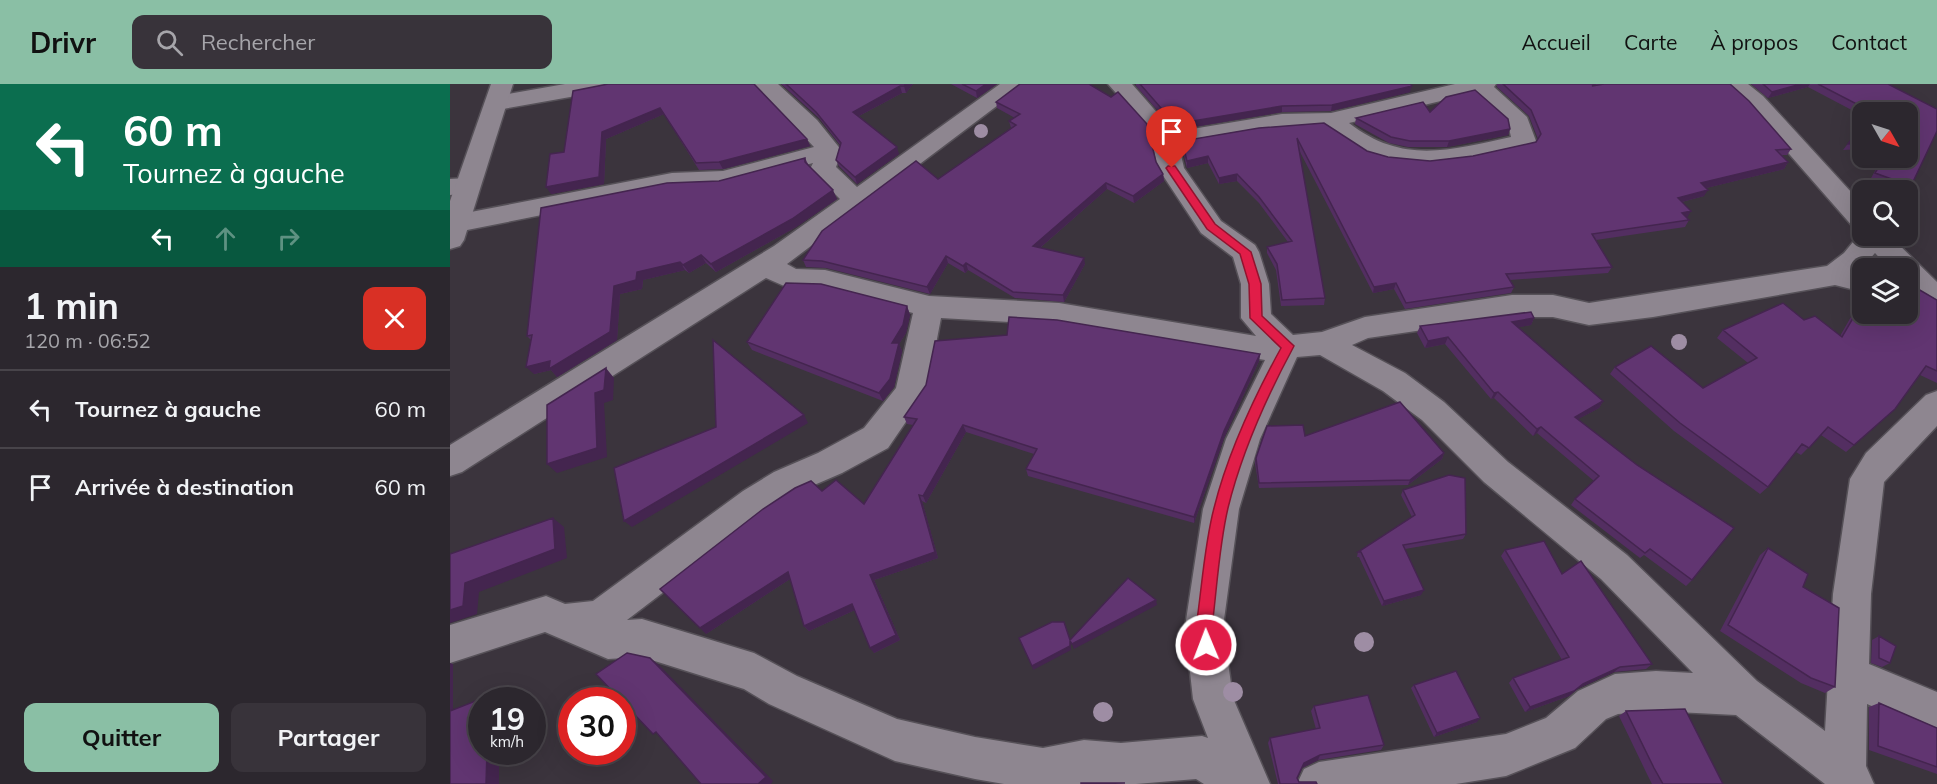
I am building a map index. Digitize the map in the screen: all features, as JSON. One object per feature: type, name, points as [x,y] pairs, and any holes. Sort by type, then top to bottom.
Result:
[{"type":"street","points":[[604,84],[499,94],[458,187],[453,232],[672,181],[723,179],[830,151]]},
{"type":"street","points":[[765,84],[809,124],[830,151]]},
{"type":"street","points":[[450,462],[554,400],[766,265],[1015,84]]},
{"type":"street","points":[[1119,84],[1160,128],[1166,141],[1172,168],[1187,194],[1211,227],[1245,252],[1255,284],[1256,318],[1287,346]]},
{"type":"street","points":[[1734,84],[1755,101],[1852,210]]},
{"type":"street","points":[[1166,141],[1282,121],[1331,120],[1482,85],[1519,122],[1524,141],[1482,151],[1424,159],[1377,151],[1331,120]]},
{"type":"street","points":[[830,151],[823,170],[857,201]]},
{"type":"street","points":[[1835,275],[1854,260],[1866,246]]},
{"type":"street","points":[[1884,246],[1895,258]]},
{"type":"street","points":[[766,265],[791,279],[825,280],[929,306],[1059,314],[1104,320],[1232,346],[1266,349],[1324,343],[1365,328],[1512,306],[1553,306],[1589,314],[1653,306],[1835,275],[1852,279]]},
{"type":"street","points":[[1918,282],[1937,300]]},
{"type":"street","points":[[1918,295],[1937,300]]},
{"type":"street","points":[[564,622],[600,618],[754,502],[786,482],[830,463],[876,438],[911,391],[918,348],[929,306]]},
{"type":"street","points":[[1324,343],[1394,382],[1433,411],[1496,472],[1614,567],[1743,695],[1848,778]]},
{"type":"street","points":[[1248,784],[1213,699],[1204,627],[1221,509],[1243,439],[1263,391],[1287,346]]},
{"type":"street","points":[[1848,778],[1847,675],[1852,594],[1868,479],[1878,463],[1907,437],[1937,404]]},
{"type":"street","points":[[450,644],[546,614],[608,640],[642,638],[754,674],[783,690],[895,740],[975,758],[1041,777],[1084,761],[1121,764],[1202,758],[1240,784]]},
{"type":"street","points":[[1847,675],[1937,713]]},
{"type":"street","points":[[1319,784],[1506,755],[1560,733],[1592,705],[1615,694],[1656,691],[1743,695]]},
{"type":"building","points":[[608,84],[754,84],[807,139],[719,162],[696,163],[660,108],[602,132],[599,177],[546,187],[550,154],[564,152],[573,91]]},
{"type":"building","points":[[786,84],[906,84],[853,112],[897,147],[855,177],[836,160],[841,143],[816,112]]},
{"type":"building","points":[[962,84],[986,84],[976,91]]},
{"type":"building","points":[[1020,84],[1089,84],[1111,97],[1118,92],[1147,124],[1156,162],[1163,174],[1133,196],[1106,183],[1033,246],[1084,258],[1063,295],[1013,292],[966,263],[963,266],[946,256],[927,287],[822,261],[803,260],[822,231],[916,161],[938,179],[1016,125],[1009,121],[1020,114],[996,102]]},
{"type":"building","points":[[1140,84],[1410,84],[1412,86],[1332,105],[1282,106],[1175,124]]},
{"type":"building","points":[[1503,84],[1595,84],[1592,86],[1604,84],[1730,84],[1749,101],[1791,149],[1776,150],[1788,162],[1701,183],[1708,190],[1678,198],[1691,211],[1682,213],[1689,220],[1592,234],[1612,267],[1506,274],[1514,287],[1406,303],[1396,283],[1374,287],[1297,138],[1325,298],[1282,300],[1277,264],[1267,247],[1292,241],[1259,197],[1237,174],[1219,178],[1208,156],[1187,161],[1182,141],[1259,128],[1324,123],[1367,151],[1388,157],[1430,161],[1473,156],[1536,142],[1541,134],[1531,110]]},
{"type":"building","points":[[1763,84],[1801,84],[1772,92]]},
{"type":"building","points":[[1818,84],[1888,84],[1937,109],[1937,131],[1914,180],[1894,180],[1875,173],[1878,168],[1918,168],[1918,102],[1853,102]]},
{"type":"building","points":[[1475,90],[1508,119],[1510,129],[1449,141],[1410,141],[1391,137],[1356,118],[1423,102],[1430,112],[1446,97]]},
{"type":"building","points":[[805,158],[805,162],[833,190],[792,219],[711,264],[701,255],[683,265],[680,262],[637,272],[636,280],[614,286],[610,332],[549,369],[550,361],[526,367],[532,335],[527,336],[541,208],[667,183],[719,181]]},
{"type":"building","points":[[786,283],[821,284],[907,306],[903,325],[892,343],[899,343],[890,379],[879,393],[747,342]]},
{"type":"building","points":[[1918,289],[1937,300],[1937,371],[1926,366],[1895,409],[1854,445],[1828,427],[1809,448],[1802,444],[1768,487],[1680,423],[1615,367],[1651,346],[1703,388],[1757,358],[1723,330],[1783,303],[1804,320],[1815,316],[1842,337],[1852,320],[1852,324],[1918,324]]},
{"type":"building","points":[[1531,312],[1534,318],[1512,322],[1603,401],[1575,417],[1637,465],[1734,528],[1692,580],[1650,549],[1645,553],[1575,499],[1599,476],[1541,427],[1537,429],[1498,392],[1494,393],[1448,337],[1428,341],[1420,326]]},
{"type":"building","points":[[1009,317],[1057,320],[1260,354],[1224,431],[1194,517],[1026,469],[1037,449],[963,425],[923,496],[919,495],[935,552],[870,575],[896,635],[870,648],[852,604],[804,626],[788,572],[700,628],[660,589],[763,509],[795,488],[811,481],[822,491],[836,480],[864,504],[917,419],[904,417],[926,385],[935,341],[1007,335]]},
{"type":"building","points":[[713,340],[804,415],[624,521],[614,468],[716,427]]},
{"type":"building","points":[[606,368],[604,390],[595,393],[597,448],[547,464],[547,405]]},
{"type":"building","points":[[1400,402],[1444,453],[1410,480],[1259,483],[1256,458],[1267,426],[1303,425],[1305,436]]},
{"type":"building","points":[[1449,475],[1465,478],[1466,534],[1403,545],[1424,590],[1384,601],[1361,552],[1358,552],[1415,515],[1403,490]]},
{"type":"building","points":[[553,518],[555,549],[465,583],[463,606],[450,610],[450,554]]},
{"type":"building","points":[[1544,541],[1562,574],[1581,561],[1652,664],[1620,667],[1583,684],[1574,691],[1530,707],[1513,678],[1569,657],[1505,550]]},
{"type":"building","points":[[1768,548],[1808,574],[1803,587],[1839,608],[1835,687],[1811,678],[1728,625]]},
{"type":"building","points":[[1128,578],[1156,600],[1072,644],[1070,641],[1070,646],[1032,666],[1019,638],[1052,622],[1064,622],[1070,640]]},
{"type":"building","points":[[1879,636],[1896,646],[1890,663],[1879,658]]},
{"type":"building","points":[[627,653],[650,658],[766,777],[758,784],[701,784],[656,732],[653,734],[636,716],[636,687],[608,687],[596,674]]},
{"type":"building","points":[[1456,671],[1480,718],[1437,733],[1414,685]]},
{"type":"building","points":[[1368,695],[1384,745],[1320,755],[1304,763],[1297,778],[1299,782],[1316,782],[1317,784],[1280,784],[1270,738],[1320,728],[1314,706]]},
{"type":"building","points":[[1879,703],[1937,728],[1937,767],[1878,746]]},
{"type":"building","points":[[468,704],[468,765],[487,765],[486,784],[450,784],[450,711]]},
{"type":"building","points":[[1685,709],[1723,784],[1663,784],[1626,711]]},
{"type":"route","points":[[1172,168],[1187,194],[1211,227],[1245,252],[1255,284],[1256,318],[1287,346],[1263,391],[1243,439],[1221,509],[1204,627],[1206,645]]}]
